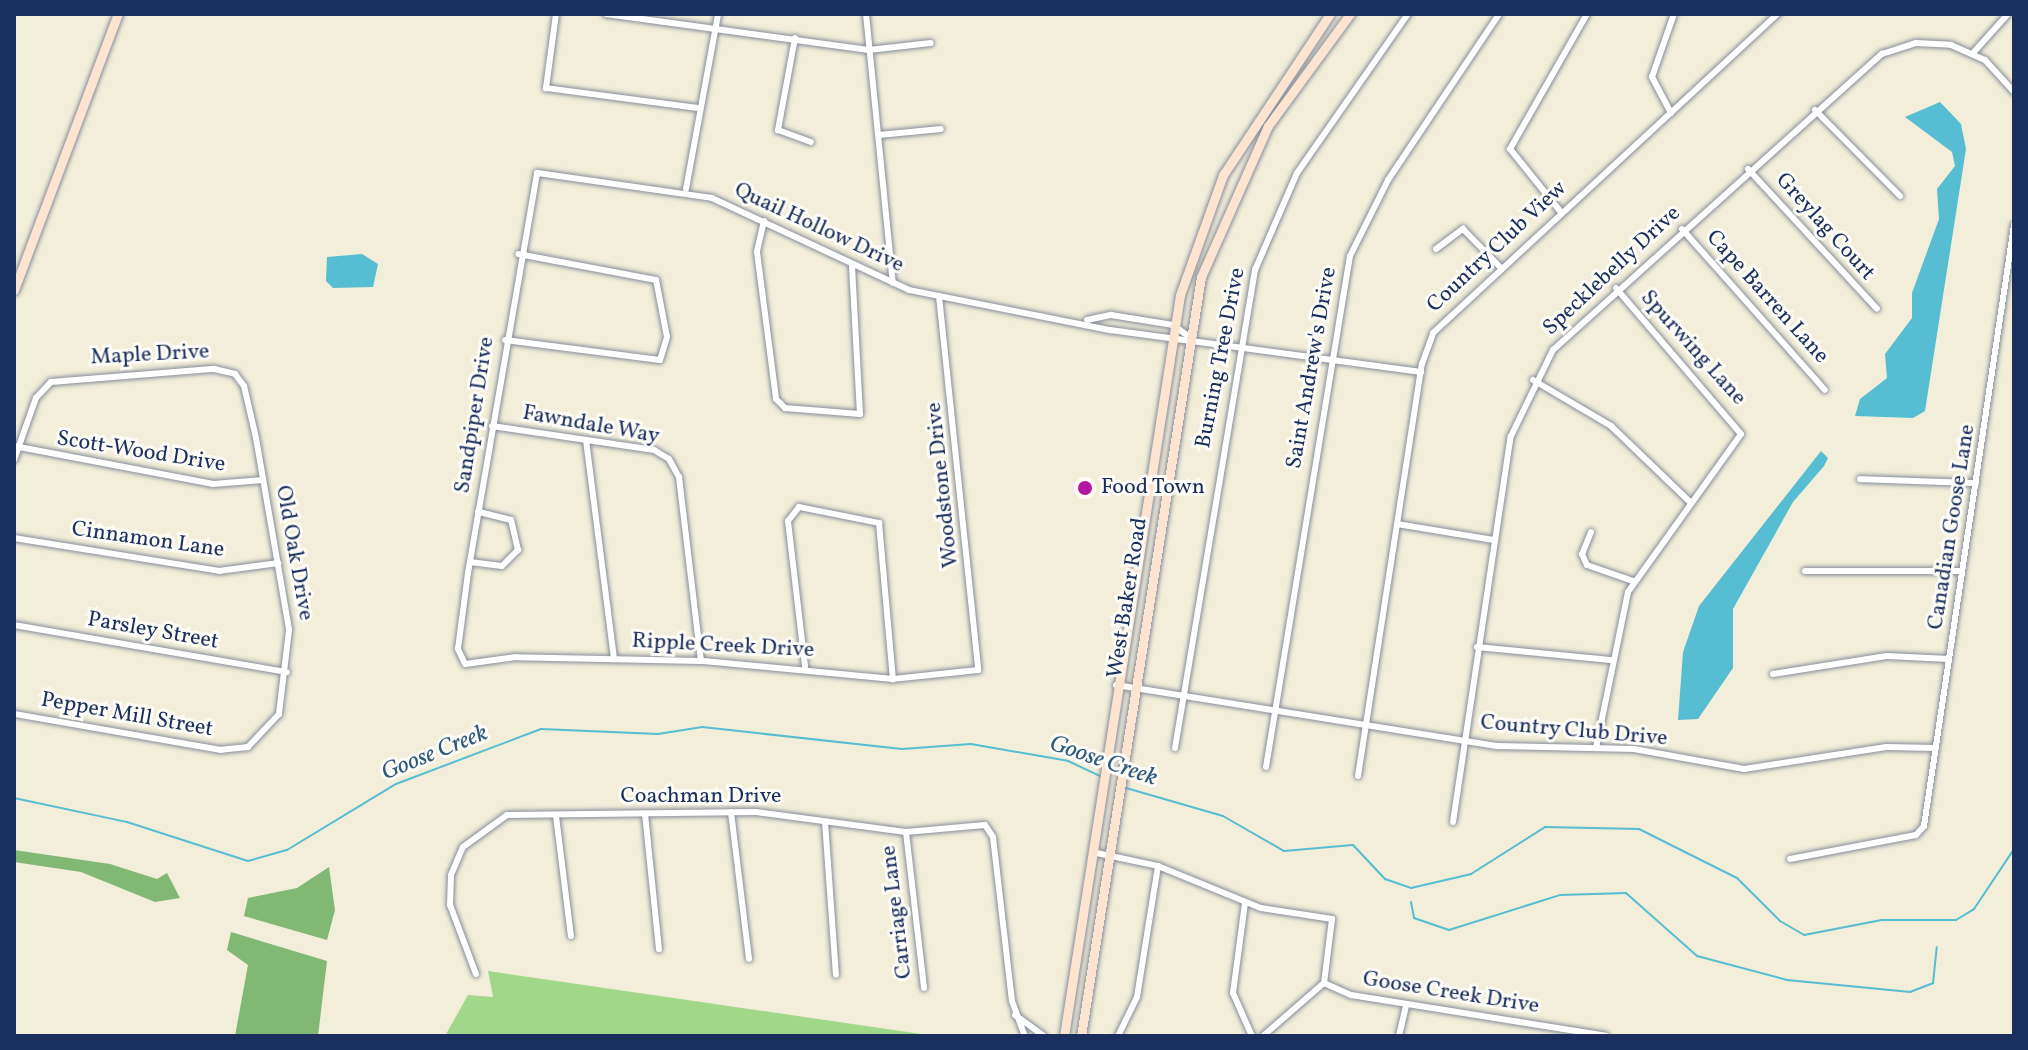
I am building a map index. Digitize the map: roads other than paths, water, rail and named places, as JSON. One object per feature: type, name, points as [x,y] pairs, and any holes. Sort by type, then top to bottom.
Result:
[{"type":"main road","points":[[14,290],[118,14]]},
{"type":"main road","name":"West Baker Road","points":[[1064,1036],[1115,685],[1173,325],[1223,175],[1330,14]]},
{"type":"main road","name":"West Baker Road","points":[[1081,1036],[1187,335],[1237,185],[1350,14]]},
{"type":"main road","points":[[1304,51],[1317,60]]},
{"type":"main road","points":[[1223,175],[1237,185]]},
{"type":"main road","points":[[1150,467],[1166,469]]},
{"type":"street","points":[[556,14],[546,88],[697,108]]},
{"type":"street","points":[[606,14],[714,26],[869,50],[931,43]]},
{"type":"street","points":[[686,189],[697,108],[718,14]]},
{"type":"street","points":[[866,14],[893,283]]},
{"type":"street","name":"Burning Tree Drive","points":[[1175,748],[1238,343],[1258,259],[1287,191],[1408,14]]},
{"type":"street","name":"Saint Andrew's Drive","points":[[1266,767],[1344,280],[1363,225],[1499,14]]},
{"type":"street","points":[[1560,211],[1510,149],[1587,14]]},
{"type":"street","points":[[1671,113],[1652,77],[1674,14]]},
{"type":"street","name":"Country Club View","points":[[1358,776],[1421,372],[1444,316],[1778,14]]},
{"type":"street","points":[[2008,14],[1973,53],[2014,92]]},
{"type":"street","points":[[795,38],[778,130],[811,142]]},
{"type":"street","name":"Specklebelly Drive","points":[[1453,822],[1462,740],[1511,436],[1533,380],[1564,337],[1616,288],[1815,110],[1894,49],[1940,43],[1973,53]]},
{"type":"street","points":[[1815,110],[1900,196]]},
{"type":"street","points":[[879,135],[941,129]]},
{"type":"street","name":"Greylag Court","points":[[1748,169],[1877,309]]},
{"type":"street","name":"Quail Hollow Drive","points":[[537,173],[686,189],[764,221],[852,266],[893,283],[939,296],[1087,320],[1170,340]]},
{"type":"street","name":"Sandpiper Drive","points":[[465,664],[458,649],[470,562],[518,254],[537,173]]},
{"type":"street","points":[[764,221],[757,252],[776,399],[785,408],[860,414],[852,266]]},
{"type":"street","name":"Canadian Goose Lane","points":[[1790,859],[1921,833],[2014,225]]},
{"type":"street","points":[[1436,249],[1463,229],[1499,266]]},
{"type":"street","name":"Cape Barren Lane","points":[[1682,229],[1825,390]]},
{"type":"street","points":[[505,340],[660,360],[667,337],[656,280],[518,254]]},
{"type":"street","name":"Spurwing Lane","points":[[1616,288],[1741,434],[1690,502]]},
{"type":"street","name":"Woodstone Drive","points":[[939,296],[978,670]]},
{"type":"street","name":"Quail Hollow Drive","points":[[1087,320],[1111,315],[1173,325],[1187,335]]},
{"type":"street","points":[[1170,340],[1187,335],[1421,372]]},
{"type":"street","name":"Maple Drive","points":[[16,447],[36,398],[51,382],[214,369],[244,386]]},
{"type":"street","points":[[1533,380],[1611,426],[1690,502],[1633,581],[1610,660],[1596,748]]},
{"type":"street","name":"Old Oak Drive","points":[[244,386],[289,630],[287,672],[274,727]]},
{"type":"street","name":"Fawndale Way","points":[[492,426],[654,450],[675,467],[701,661]]},
{"type":"street","points":[[586,440],[614,659]]},
{"type":"street","points":[[14,460],[16,447]]},
{"type":"street","name":"Scott-Wood Drive","points":[[16,447],[213,484],[263,480]]},
{"type":"street","points":[[1860,479],[1976,483]]},
{"type":"street","points":[[805,666],[788,521],[799,507],[879,523],[893,679]]},
{"type":"street","points":[[470,562],[506,564],[520,540],[506,516],[478,512]]},
{"type":"street","points":[[1397,524],[1494,540]]},
{"type":"street","points":[[1591,532],[1583,549],[1587,565],[1633,581]]},
{"type":"street","name":"Cinnamon Lane","points":[[14,538],[219,571],[278,563]]},
{"type":"street","points":[[1805,571],[1962,571]]},
{"type":"street","name":"Parsley Street","points":[[14,625],[287,672]]},
{"type":"street","points":[[1477,647],[1610,660]]},
{"type":"street","points":[[1773,674],[1887,656],[1949,659]]},
{"type":"street","name":"Ripple Creek Drive","points":[[465,664],[516,657],[701,661],[805,666],[893,679],[978,670]]},
{"type":"street","name":"Country Club Drive","points":[[1115,685],[1462,740],[1596,748],[1744,769],[1886,747],[1936,748]]},
{"type":"street","name":"Pepper Mill Street","points":[[14,714],[221,750],[248,747],[274,727]]},
{"type":"street","points":[[731,812],[749,959]]},
{"type":"street","name":"Coachman Drive","points":[[476,974],[450,905],[451,875],[463,847],[507,815],[731,812],[906,832],[990,829],[1015,1014],[1025,1036]]},
{"type":"street","points":[[645,814],[659,949]]},
{"type":"street","points":[[556,816],[571,936]]},
{"type":"street","points":[[825,822],[836,975]]},
{"type":"street","name":"Carriage Lane","points":[[906,832],[924,988]]},
{"type":"street","points":[[1090,852],[1158,866],[1245,903],[1332,919],[1324,983],[1263,1036]]},
{"type":"street","points":[[1118,1036],[1137,997],[1158,866]]},
{"type":"street","points":[[1245,903],[1233,993],[1252,1036]]},
{"type":"street","name":"Goose Creek Drive","points":[[1324,983],[1406,1006],[1606,1036]]},
{"type":"street","points":[[1399,1036],[1406,1006]]},
{"type":"street","points":[[1015,1014],[1044,1036]]},
{"type":"street","points":[[1529,1036],[1532,1024]]},
{"type":"water","points":[[1940,102],[1961,124],[1966,149],[1925,411],[1913,418],[1855,416],[1860,399],[1887,378],[1885,354],[1912,318],[1912,293],[1939,219],[1937,189],[1955,166],[1952,152],[1905,117]]},
{"type":"water","points":[[362,254],[378,264],[373,287],[333,288],[326,281],[327,257]]},
{"type":"water","points":[[1821,451],[1828,458],[1824,466],[1793,502],[1733,609],[1733,668],[1698,719],[1678,720],[1683,652],[1699,606]]},
{"type":"waterway","name":"Goose Creek","points":[[14,798],[127,822],[248,861],[287,850],[396,784],[541,729],[658,734],[702,727],[902,749],[971,744],[1068,761],[1102,777]]},
{"type":"waterway","name":"Goose Creek","points":[[1126,788],[1223,816],[1284,851],[1353,845],[1385,879],[1411,888],[1471,874],[1545,827],[1639,829],[1737,878],[1780,921],[1804,935],[1882,920],[1956,920],[1974,909],[2014,849]]},
{"type":"waterway","points":[[1411,902],[1414,918],[1449,930],[1560,895],[1626,893],[1697,956],[1787,980],[1910,992],[1933,983],[1937,947]]},
{"type":"place","name":"Food Town","points":[[1085,488]]}]
